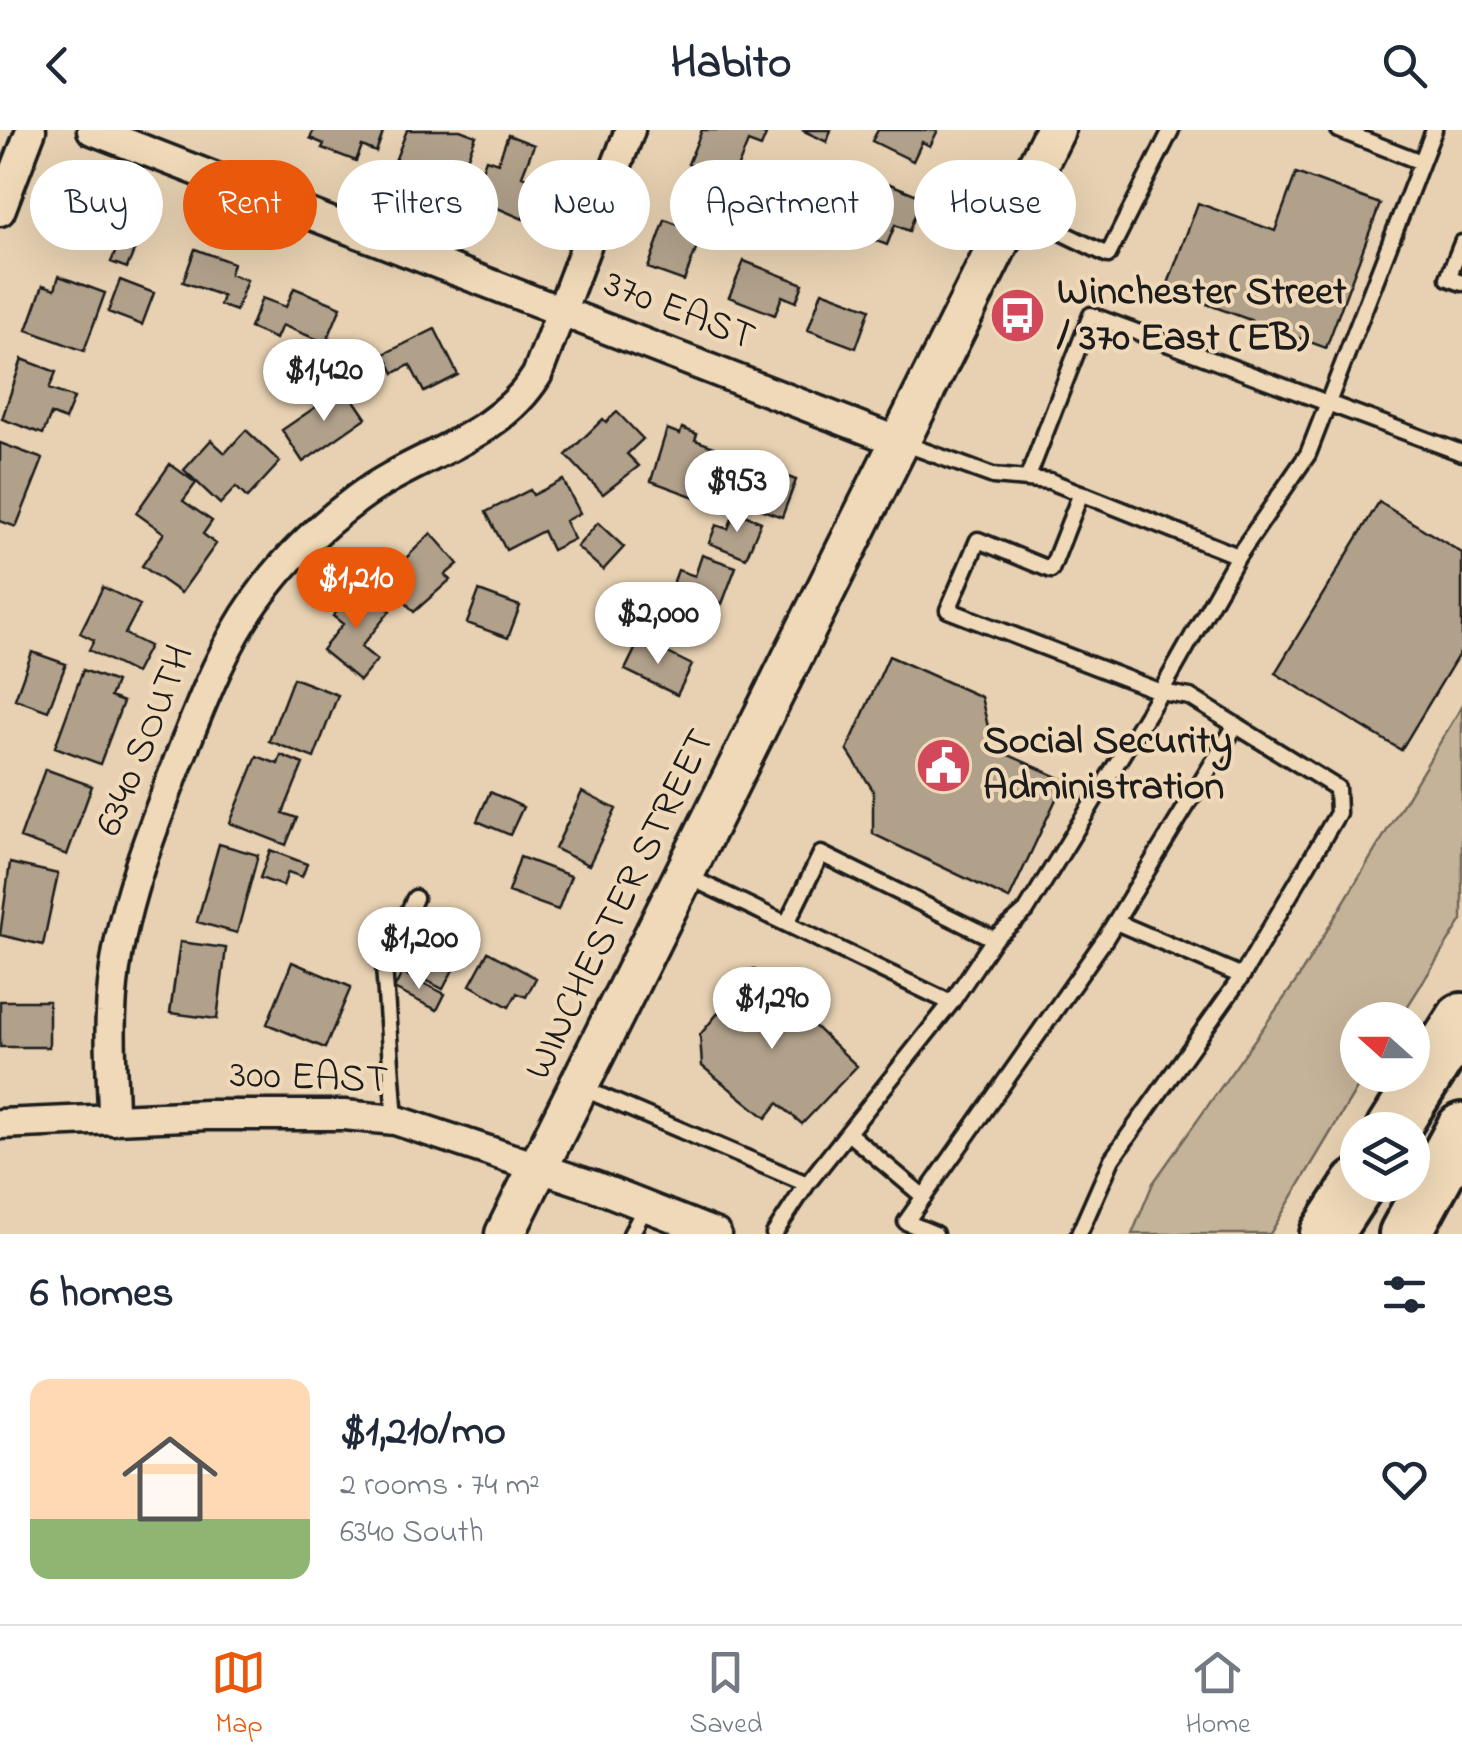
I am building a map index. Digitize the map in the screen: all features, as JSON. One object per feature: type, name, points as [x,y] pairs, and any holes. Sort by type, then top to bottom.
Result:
[{"type":"highway","points":[[1403,1112],[1462,1019]]},
{"type":"highway","points":[[1405,1234],[1462,1129]]},
{"type":"highway","points":[[1326,1234],[1346,1202]]},
{"type":"main road","name":"WINCHESTER STREET","points":[[1040,160],[1055,130]]},
{"type":"main road","name":"WINCHESTER STREET","points":[[505,1234],[996,250]]},
{"type":"street","points":[[0,211],[31,130]]},
{"type":"street","name":"370 EAST","points":[[92,130],[900,442]]},
{"type":"street","name":"6340 SOUTH","points":[[113,1120],[110,1013],[127,905],[224,650],[257,598],[306,540],[360,496],[407,466],[484,430],[509,412],[537,375],[630,130]]},
{"type":"street","name":"300 EAST","points":[[0,1124],[344,1114],[395,1120],[540,1168],[714,1234]]},
{"type":"lane","points":[[1076,239],[1108,255],[1172,130]]},
{"type":"lane","points":[[1339,130],[1422,162]]},
{"type":"lane","points":[[774,1234],[807,1184],[952,1003],[994,940],[1026,911],[1161,692],[1238,556],[1308,454],[1434,130]]},
{"type":"lane","points":[[1462,244],[1448,278],[1462,283]]},
{"type":"lane","points":[[1028,477],[1091,316],[1462,453]]},
{"type":"lane","points":[[900,442],[993,476],[1028,477],[1081,494],[1238,556]]},
{"type":"lane","points":[[1079,1234],[1112,1159],[1242,976],[1338,813],[1336,788],[1190,697],[1161,692],[948,610],[978,540],[1051,570],[1081,494]]},
{"type":"lane","points":[[935,1234],[906,1222],[1116,922],[1236,726]]},
{"type":"lane","points":[[787,924],[821,854],[994,940]]},
{"type":"lane","points":[[686,876],[952,1003]]},
{"type":"lane","points":[[395,1120],[384,966],[414,898]]},
{"type":"lane","points":[[1116,922],[1242,976]]},
{"type":"lane","points":[[581,1088],[807,1184]]},
{"type":"lane","points":[[848,1133],[924,1197]]},
{"type":"lane","points":[[631,1234],[646,1206]]},
{"type":"shaded area","points":[[1462,706],[1462,920],[1410,1002],[1340,1002],[1340,1092],[1355,1092],[1270,1234],[1132,1234],[1153,1183],[1297,980]]},
{"type":"building","points":[[314,130],[384,130],[376,152],[362,146],[356,160],[322,148],[324,144],[310,138]]},
{"type":"building","points":[[407,130],[460,130],[476,136],[466,160],[395,160]]},
{"type":"building","points":[[702,130],[753,130],[766,135],[761,147],[748,142],[741,160],[690,160]]},
{"type":"building","points":[[802,130],[831,130],[827,142]]},
{"type":"building","points":[[878,130],[938,130],[930,146],[922,142],[913,161],[872,141]]},
{"type":"building","points":[[508,135],[534,145],[528,160],[518,160],[518,217],[498,208],[498,163]]},
{"type":"building","points":[[1296,173],[1380,204],[1326,348],[1166,289],[1198,203],[1275,231]]},
{"type":"building","points":[[894,186],[914,194],[914,218],[909,231],[895,225]]},
{"type":"building","points":[[665,220],[670,222],[670,250],[696,250],[684,281],[648,268]]},
{"type":"building","points":[[116,250],[134,250],[127,268],[111,262]]},
{"type":"building","points":[[195,250],[233,263],[230,274],[247,280],[236,311],[220,305],[223,296],[183,282]]},
{"type":"building","points":[[744,261],[803,284],[796,302],[782,296],[775,315],[729,297]]},
{"type":"building","points":[[59,276],[105,293],[84,351],[27,330],[43,285],[55,289]]},
{"type":"building","points":[[120,280],[154,293],[142,325],[108,312]]},
{"type":"building","points":[[294,288],[341,307],[326,343],[282,325],[276,339],[250,328],[262,298],[286,307]]},
{"type":"building","points":[[822,291],[870,309],[856,348],[808,330]]},
{"type":"building","points":[[435,329],[458,375],[424,392],[410,365],[394,373],[384,354]]},
{"type":"building","points":[[22,359],[56,372],[49,389],[74,398],[65,420],[51,414],[43,434],[2,419]]},
{"type":"building","points":[[345,387],[366,418],[303,462],[282,430]]},
{"type":"building","points":[[617,412],[643,439],[627,454],[639,466],[603,494],[566,455],[603,419],[606,422]]},
{"type":"building","points":[[682,428],[697,434],[695,440],[714,447],[708,462],[722,467],[708,502],[651,481],[667,429],[680,434]]},
{"type":"building","points":[[246,430],[280,462],[247,498],[236,487],[220,504],[184,470],[211,440],[225,453]]},
{"type":"building","points":[[0,443],[43,459],[16,527],[0,521]]},
{"type":"building","points":[[748,462],[796,480],[782,517],[734,500]]},
{"type":"building","points":[[170,464],[196,483],[183,501],[212,521],[203,534],[216,544],[181,593],[142,566],[164,533],[136,513]]},
{"type":"building","points":[[563,480],[580,513],[565,521],[574,539],[552,550],[543,531],[506,550],[486,512],[530,490],[533,495]]},
{"type":"building","points":[[1379,502],[1462,553],[1462,649],[1401,750],[1275,673]]},
{"type":"building","points":[[735,511],[761,522],[746,558],[709,543],[716,525],[728,529]]},
{"type":"building","points":[[598,523],[624,547],[603,570],[577,547]]},
{"type":"building","points":[[431,533],[458,564],[445,575],[450,580],[414,612],[385,579]]},
{"type":"building","points":[[702,555],[736,567],[722,604],[710,600],[698,634],[674,625],[679,610],[665,606],[678,570],[695,576]]},
{"type":"building","points":[[358,585],[390,611],[361,647],[377,660],[360,681],[322,650],[343,624],[333,616]]},
{"type":"building","points":[[103,587],[140,605],[125,634],[149,646],[135,673],[89,650],[94,640],[80,633]]},
{"type":"building","points":[[479,591],[520,606],[508,638],[467,623]]},
{"type":"building","points":[[640,639],[692,665],[677,695],[625,670]]},
{"type":"building","points":[[32,652],[66,664],[48,711],[15,699]]},
{"type":"building","name":"Social Security Administration","points":[[889,656],[981,697],[993,748],[1065,780],[1009,899],[873,834],[873,790],[847,750]]},
{"type":"building","points":[[83,670],[116,682],[110,697],[123,702],[100,764],[55,747]]},
{"type":"building","points":[[293,678],[338,695],[314,758],[269,741]]},
{"type":"building","points":[[281,755],[303,764],[283,813],[297,818],[286,845],[230,823],[257,756],[278,764]]},
{"type":"building","points":[[45,769],[92,786],[67,855],[20,838]]},
{"type":"building","points":[[490,792],[523,807],[510,835],[477,821]]},
{"type":"building","points":[[582,792],[616,809],[589,865],[555,849]]},
{"type":"building","points":[[219,844],[258,855],[237,933],[197,922]]},
{"type":"building","points":[[270,850],[307,864],[302,877],[288,872],[283,886],[260,878]]},
{"type":"building","points":[[520,857],[571,876],[558,910],[508,892]]},
{"type":"building","points":[[10,863],[58,874],[43,945],[0,935]]},
{"type":"building","points":[[180,942],[226,948],[217,1019],[170,1013]]},
{"type":"building","points":[[433,943],[460,956],[443,989],[416,975]]},
{"type":"building","points":[[488,952],[536,978],[526,997],[517,993],[509,1007],[470,985]]},
{"type":"building","points":[[292,962],[351,987],[325,1048],[267,1024]]},
{"type":"building","points":[[754,969],[857,1066],[802,1124],[778,1103],[766,1118],[702,1066],[700,1035]]},
{"type":"building","points":[[402,973],[445,994],[437,1010],[394,989]]},
{"type":"building","points":[[0,1001],[49,1001],[49,1047],[0,1047]]},
{"type":"place","name":"Winchester Street / 370 East (EB)","points":[[1018,316]]},
{"type":"place","name":"Social Security Administration","points":[[944,765]]}]
